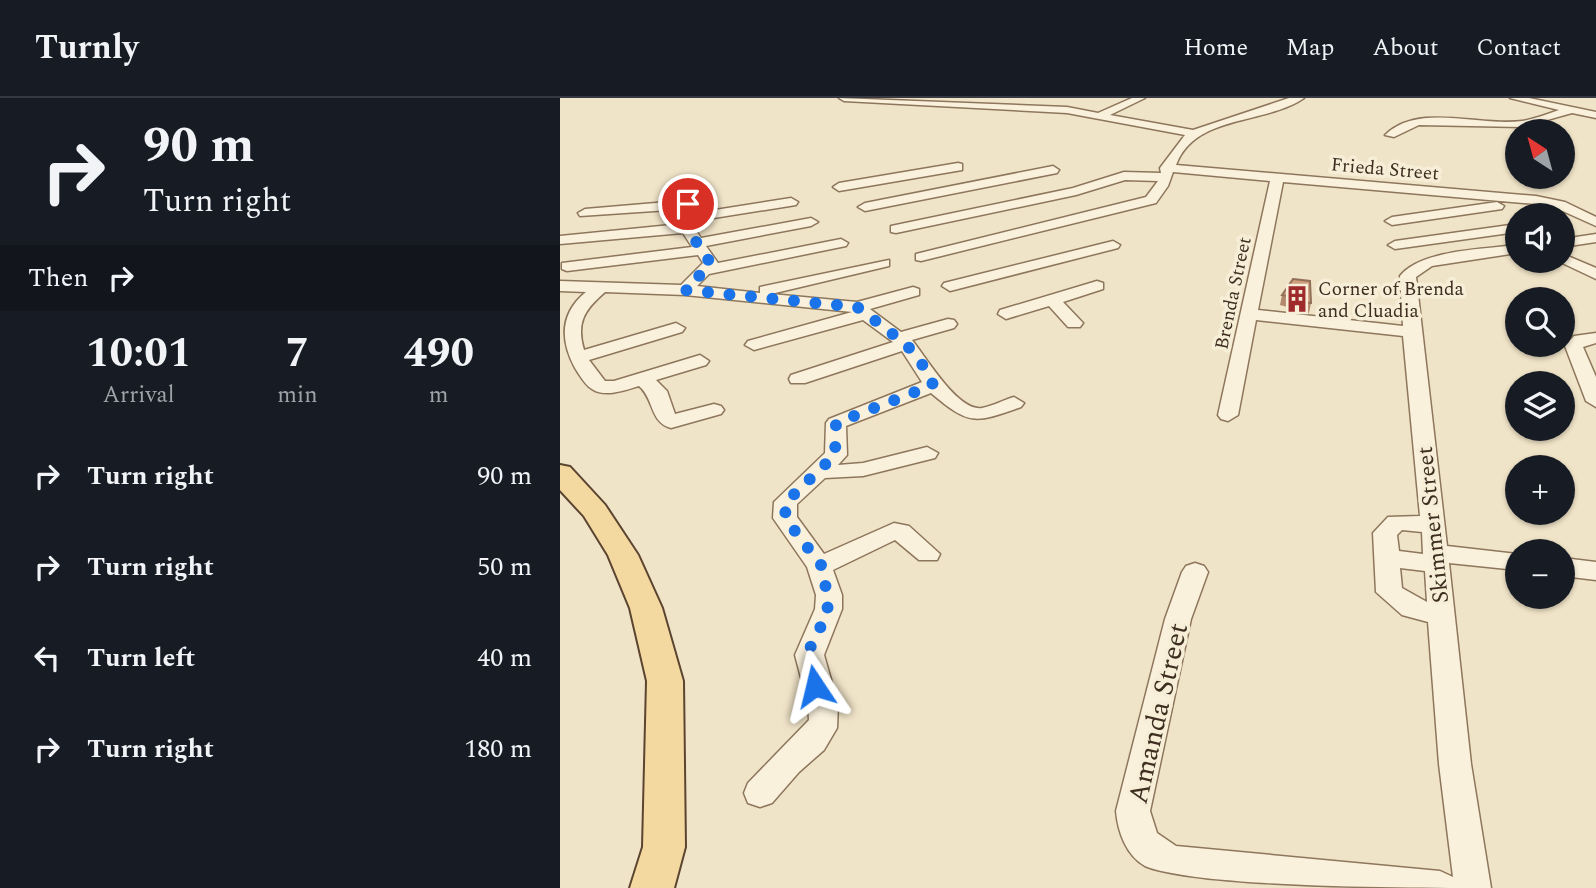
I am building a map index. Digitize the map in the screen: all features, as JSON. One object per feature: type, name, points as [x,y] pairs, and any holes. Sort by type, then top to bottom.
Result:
[{"type":"main road","points":[[560,473],[595,511],[623,555],[646,608],[665,681],[664,847],[652,888]]},
{"type":"main road","points":[[664,847],[674,868],[673,888]]},
{"type":"street","points":[[844,98],[1022,102],[1194,133]]},
{"type":"street","points":[[1101,115],[1140,98]]},
{"type":"street","points":[[920,257],[1140,205],[1156,196],[1181,141],[1194,133],[1299,98]]},
{"type":"street","points":[[1516,98],[1596,115]]},
{"type":"street","points":[[1438,110],[1460,122]]},
{"type":"street","points":[[1390,135],[1404,126],[1419,122],[1521,124],[1572,110]]},
{"type":"street","points":[[1060,126],[1074,111]]},
{"type":"street","points":[[839,187],[958,167]]},
{"type":"street","points":[[865,207],[1054,170]]},
{"type":"street","points":[[928,172],[958,189],[985,210]]},
{"type":"street","name":"Frieda Street","points":[[896,229],[1085,189],[1125,176],[1165,173],[1277,179],[1495,201],[1551,203],[1596,222]]},
{"type":"street","name":"Brenda Street","points":[[1228,415],[1277,179]]},
{"type":"street","points":[[728,200],[758,197],[766,206]]},
{"type":"street","points":[[1392,220],[1495,201],[1505,208]]},
{"type":"street","points":[[560,240],[688,223],[791,202]]},
{"type":"street","points":[[585,213],[691,205],[688,223],[711,264],[708,271],[685,290]]},
{"type":"street","points":[[567,266],[700,247],[811,222]]},
{"type":"street","points":[[1395,245],[1505,230]]},
{"type":"street","points":[[1575,241],[1596,238]]},
{"type":"street","points":[[994,239],[1029,265],[1060,298],[1074,323]]},
{"type":"street","points":[[708,271],[841,243]]},
{"type":"street","points":[[950,286],[1113,245]]},
{"type":"street","name":"Skimmer Street","points":[[1473,888],[1458,811],[1433,525],[1410,332],[1408,276],[1412,269],[1429,262],[1505,251]]},
{"type":"street","points":[[742,295],[884,264]]},
{"type":"street","points":[[1575,264],[1596,274]]},
{"type":"street","points":[[560,286],[685,290],[862,310],[902,341],[928,372],[933,385],[970,414],[989,413],[1014,404]]},
{"type":"street","points":[[602,286],[577,310],[572,341],[578,358],[590,376],[603,388],[700,361]]},
{"type":"street","points":[[1006,314],[1097,286]]},
{"type":"street","points":[[754,345],[913,292]]},
{"type":"street","points":[[560,308],[582,304]]},
{"type":"street","points":[[1249,314],[1410,332]]},
{"type":"street","points":[[798,379],[948,324]]},
{"type":"street","points":[[578,358],[676,328]]},
{"type":"street","points":[[1596,338],[1580,340],[1574,346],[1596,401]]},
{"type":"street","points":[[643,379],[657,391],[663,413],[671,422],[715,410]]},
{"type":"street","points":[[760,793],[823,727],[825,716],[815,686],[809,650],[828,612],[821,565],[784,512],[792,495],[821,471],[838,449],[834,431],[836,423],[933,385]]},
{"type":"street","points":[[821,471],[861,472],[903,457],[927,453]]},
{"type":"street","points":[[1433,525],[1396,522],[1385,533],[1390,592],[1399,602],[1410,608],[1441,615]]},
{"type":"street","points":[[821,565],[894,531],[900,532],[928,554]]},
{"type":"street","points":[[1387,558],[1505,561]]},
{"type":"street","points":[[1575,568],[1596,571]]},
{"type":"street","name":"Amanda Street","points":[[1195,572],[1178,620],[1133,811],[1133,825],[1139,838],[1161,859],[1176,863],[1440,888]]},
{"type":"building","points":[[1293,279],[1310,281],[1311,303],[1293,301],[1293,297],[1282,295]]},
{"type":"place","name":"Corner of Brenda and Cluadia","points":[[1297,299]]},
{"type":"route","points":[[688,204],[691,204],[691,212],[686,222],[687,228],[708,257],[711,266],[685,290],[857,307],[906,344],[928,372],[933,385],[836,423],[834,431],[838,449],[835,455],[786,502],[785,518],[821,565],[828,600],[825,622],[812,640],[809,650],[815,686]]}]
